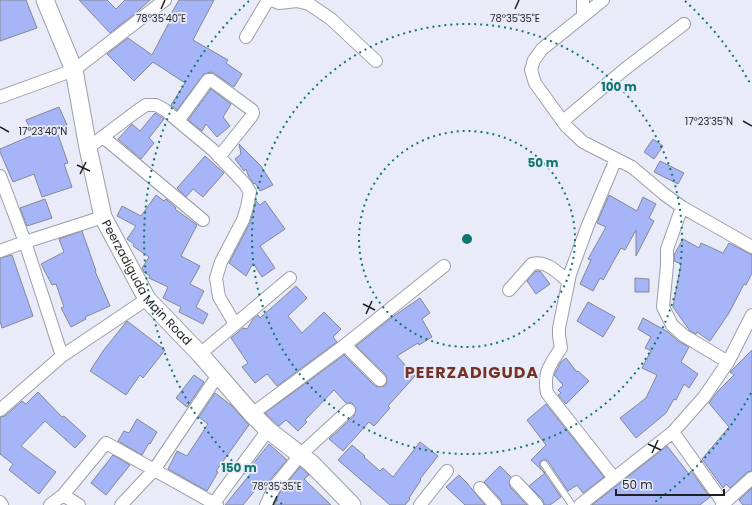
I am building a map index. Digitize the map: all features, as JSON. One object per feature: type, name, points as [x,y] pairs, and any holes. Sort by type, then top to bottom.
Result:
[{"type":"street","name":"Peerzadiguda Main Road","points":[[45,0],[74,70],[88,148],[103,217],[147,299],[200,354],[252,414],[268,430],[312,463],[352,505]]},
{"type":"street","points":[[0,97],[74,70],[165,0]]},
{"type":"street","points":[[583,0],[584,15]]},
{"type":"street","points":[[603,0],[542,49],[534,60],[531,70],[535,83],[563,121],[583,142],[632,167],[682,207],[752,247]]},
{"type":"street","points":[[246,37],[275,1],[297,1],[309,4],[331,19],[376,61]]},
{"type":"street","points":[[563,121],[625,69],[684,24]]},
{"type":"street","points":[[178,121],[208,80],[211,80],[252,110],[252,117],[219,157]]},
{"type":"street","points":[[88,148],[146,105],[156,105],[178,121],[219,157],[245,184],[250,192],[243,220],[221,262],[216,278],[219,297],[235,324]]},
{"type":"street","points":[[103,137],[203,220]]},
{"type":"street","points":[[614,478],[547,392],[545,383],[547,370],[561,348],[559,328],[568,281],[588,225],[616,158]]},
{"type":"street","points":[[0,176],[62,356]]},
{"type":"street","points":[[682,207],[667,249],[663,306],[672,325],[683,335],[728,362]]},
{"type":"street","points":[[0,251],[103,217]]},
{"type":"street","points":[[509,290],[532,264],[538,262],[543,263],[568,281]]},
{"type":"street","points":[[252,414],[345,345],[444,266]]},
{"type":"street","points":[[200,354],[290,278]]},
{"type":"street","points":[[0,410],[62,356],[147,299]]},
{"type":"street","points":[[580,505],[673,432],[704,397],[728,362],[752,314]]},
{"type":"street","points":[[345,345],[380,380]]},
{"type":"street","points":[[121,505],[154,470],[218,375]]},
{"type":"street","points":[[266,505],[275,486],[301,454],[349,410]]},
{"type":"street","points":[[50,505],[63,495],[106,443],[216,504],[268,430]]},
{"type":"street","points":[[673,432],[723,504],[752,478]]},
{"type":"street","points":[[420,505],[447,471]]},
{"type":"street","points":[[516,482],[537,505]]},
{"type":"street","points":[[480,488],[495,505]]},
{"type":"street","points":[[63,495],[79,505]]},
{"type":"lane","points":[[544,464],[572,505]]},
{"type":"building","points":[[0,0],[26,0],[37,28],[0,41]]},
{"type":"building","points":[[79,0],[107,0],[116,9],[125,0],[150,0],[110,33]]},
{"type":"building","points":[[179,0],[214,0],[193,40],[228,60],[226,63],[242,74],[234,87],[211,72],[204,74],[177,110],[171,105],[185,83],[153,62],[134,81],[107,54],[128,38],[152,55],[173,15],[171,14]]},
{"type":"building","points":[[211,89],[231,104],[223,117],[230,126],[217,137],[206,124],[202,131],[188,120]]},
{"type":"building","points":[[59,107],[67,125],[56,129],[68,163],[64,164],[72,187],[42,197],[34,174],[13,182],[0,149],[33,135],[26,120]]},
{"type":"building","points":[[155,113],[164,119],[149,138],[154,143],[141,159],[118,139],[132,124],[140,131]]},
{"type":"building","points":[[653,139],[663,146],[654,159],[644,152]]},
{"type":"building","points":[[239,144],[261,166],[273,185],[260,191],[255,183],[254,184],[246,169],[244,171],[235,159],[241,154]]},
{"type":"building","points":[[205,156],[224,173],[203,197],[193,189],[186,197],[177,188]]},
{"type":"building","points":[[660,161],[684,173],[678,184],[654,172]]},
{"type":"building","points":[[156,195],[164,201],[166,199],[176,208],[175,209],[197,225],[181,256],[200,266],[190,284],[204,291],[196,307],[208,314],[203,324],[179,312],[181,307],[163,298],[168,287],[149,278],[150,276],[144,272],[142,268],[149,257],[133,246],[134,244],[127,239],[136,226],[117,216],[122,206],[141,216]]},
{"type":"building","points":[[609,195],[637,211],[643,197],[656,204],[649,218],[654,221],[636,256],[636,230],[625,250],[621,248],[603,280],[600,278],[593,291],[580,284],[591,260],[588,259],[606,227],[597,223]]},
{"type":"building","points":[[45,199],[52,218],[27,226],[20,208]]},
{"type":"building","points":[[256,201],[260,205],[265,201],[285,229],[260,246],[275,268],[262,277],[253,263],[246,276],[229,263],[250,223]]},
{"type":"building","points":[[82,231],[95,271],[110,306],[85,317],[86,319],[71,327],[61,308],[64,307],[56,284],[52,285],[41,264],[64,252],[59,239]]},
{"type":"building","points":[[683,239],[699,248],[701,243],[723,253],[729,243],[752,255],[752,273],[746,285],[744,284],[729,313],[710,341],[697,332],[696,334],[690,331],[673,307],[681,264],[674,261],[674,255]]},
{"type":"building","points":[[12,255],[33,316],[2,328],[0,321],[0,258]]},
{"type":"building","points":[[536,271],[540,271],[550,284],[536,294],[527,281]]},
{"type":"building","points":[[635,278],[649,279],[649,292],[635,292]]},
{"type":"building","points":[[296,286],[307,298],[288,316],[302,333],[324,312],[341,329],[333,337],[337,342],[277,386],[267,374],[255,383],[242,367],[248,363],[231,338],[243,328],[247,329],[253,319],[258,315],[260,318]]},
{"type":"building","points":[[420,298],[430,313],[422,319],[432,337],[419,345],[418,343],[397,356],[415,376],[388,406],[390,408],[374,426],[369,422],[343,451],[329,439],[354,416],[356,409],[352,403],[346,403],[334,390],[305,420],[307,422],[298,431],[286,420],[279,426],[265,413],[344,355],[375,386],[385,386],[387,382],[386,375],[356,346],[391,318]]},
{"type":"building","points":[[588,302],[615,317],[603,337],[577,321]]},
{"type":"building","points":[[643,318],[668,332],[678,341],[689,347],[681,362],[698,374],[689,388],[684,384],[676,400],[674,399],[666,413],[636,438],[620,418],[646,398],[657,375],[642,368],[651,351],[645,348],[651,337],[638,329]]},
{"type":"building","points":[[127,321],[165,350],[143,378],[140,375],[126,395],[90,371],[103,351]]},
{"type":"building","points":[[752,350],[752,471],[747,472],[730,488],[726,484],[723,488],[702,459],[729,427],[709,403],[718,391],[734,375],[730,372]]},
{"type":"building","points":[[566,358],[577,372],[578,371],[589,381],[566,404],[558,395],[561,393],[558,390],[563,385],[554,375],[561,362]]},
{"type":"building","points":[[194,375],[204,382],[187,407],[176,398]]},
{"type":"building","points":[[38,392],[62,417],[64,416],[86,436],[75,448],[45,421],[21,446],[56,472],[39,494],[9,470],[13,464],[0,454],[0,417],[5,416],[22,401],[26,404]]},
{"type":"building","points":[[215,393],[231,405],[249,425],[216,471],[218,472],[207,491],[168,469],[177,451],[187,456],[208,424],[199,417]]},
{"type":"building","points":[[546,404],[604,477],[583,493],[577,485],[568,491],[546,460],[542,460],[540,462],[540,467],[543,471],[531,460],[546,445],[527,420]]},
{"type":"building","points":[[137,419],[157,432],[142,455],[118,441],[124,431],[129,433]]},
{"type":"building","points":[[420,442],[438,456],[420,479],[421,480],[405,505],[390,505],[338,460],[352,445],[380,471],[383,468],[393,477]]},
{"type":"building","points":[[269,444],[287,460],[269,481],[265,490],[260,484],[243,505],[225,505],[251,473],[248,470]]},
{"type":"building","points":[[667,446],[689,474],[691,471],[710,497],[700,505],[592,505]]},
{"type":"building","points":[[113,455],[130,465],[106,495],[91,483]]},
{"type":"building","points":[[500,466],[511,477],[509,483],[510,487],[527,505],[502,505],[501,500],[484,482]]},
{"type":"building","points":[[300,467],[309,475],[304,479],[331,505],[274,505],[281,490]]},
{"type":"building","points":[[544,473],[561,497],[550,505],[544,505],[543,500],[529,486]]},
{"type":"building","points":[[459,475],[485,505],[465,505],[446,487]]},
{"type":"building","points":[[752,488],[752,505],[743,505],[739,500]]},
{"type":"district","name":"PEERZADIGUDA","points":[[472,372]]}]
